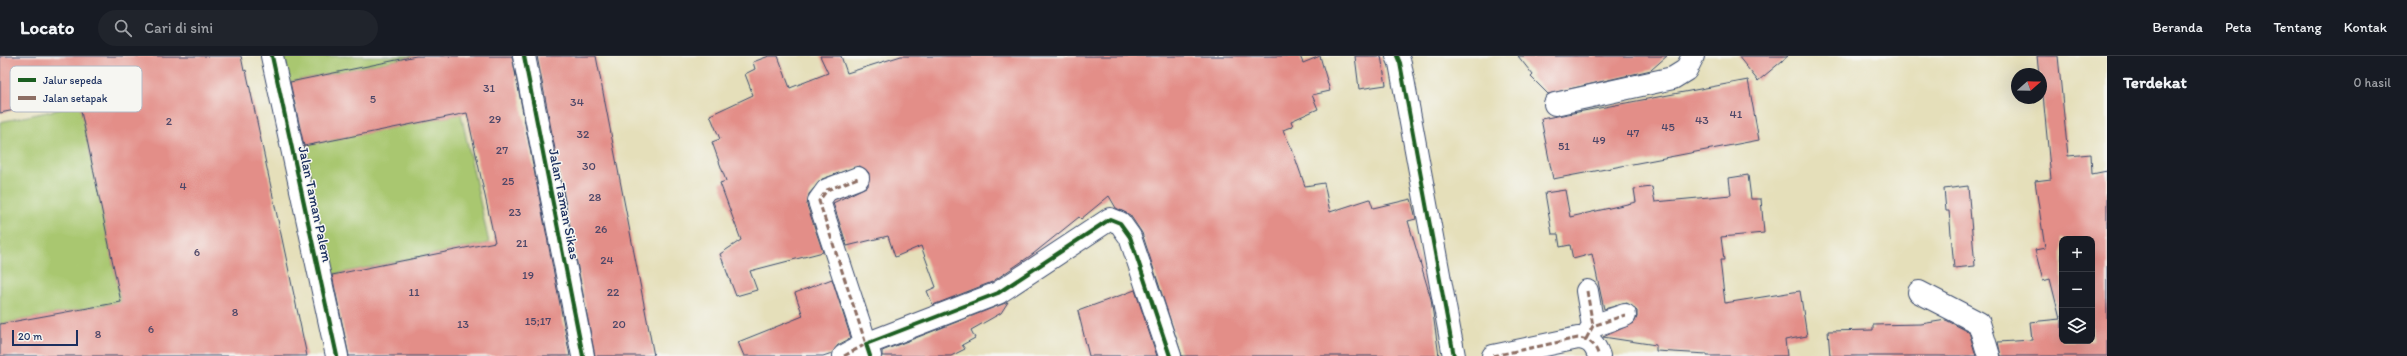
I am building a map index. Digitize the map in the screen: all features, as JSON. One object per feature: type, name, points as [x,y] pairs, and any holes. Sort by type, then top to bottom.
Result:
[{"type":"street","name":"Jalan Taman Palem","points":[[272,56],[337,356]]},
{"type":"street","name":"Jalan Taman Sikas","points":[[524,56],[583,356]]},
{"type":"street","points":[[1397,56],[1400,63],[1429,213],[1454,356]]},
{"type":"street","points":[[1555,104],[1673,78],[1686,70],[1693,56]]},
{"type":"street","points":[[858,178],[827,190],[821,195],[819,205],[868,350]]},
{"type":"street","points":[[844,356],[868,350],[998,293],[1110,220],[1120,223],[1130,237],[1170,356]]},
{"type":"street","points":[[1588,291],[1590,332],[1592,342],[1599,356]]},
{"type":"street","points":[[1919,292],[1979,323],[1989,356]]},
{"type":"street","points":[[1493,356],[1578,338],[1625,314]]},
{"type":"green space","points":[[280,56],[416,56],[285,83]]},
{"type":"green space","points":[[47,112],[81,112],[121,302],[0,324],[0,122]]},
{"type":"green space","points":[[461,114],[489,243],[326,276],[298,147]]},
{"type":"building","points":[[0,56],[241,56],[244,71],[246,70],[307,356],[0,356],[0,324],[121,302],[81,112],[142,112],[142,66],[10,66],[10,111],[0,113]]},
{"type":"building","points":[[416,56],[512,56],[570,356],[349,356],[332,275],[495,242],[467,113],[304,146],[290,82]]},
{"type":"building","points":[[537,56],[596,56],[654,356],[595,356]]},
{"type":"building","points":[[769,56],[778,56],[790,88],[828,73],[820,56],[841,56],[847,73],[901,56],[1300,56],[1303,63],[1320,56],[1330,91],[1312,95],[1318,109],[1291,121],[1293,126],[1283,130],[1292,149],[1305,186],[1324,183],[1330,212],[1370,199],[1373,208],[1411,199],[1416,219],[1408,221],[1431,299],[1439,356],[1182,356],[1142,233],[1130,215],[1116,208],[1109,196],[1081,219],[1079,217],[1033,254],[992,282],[933,305],[927,291],[936,287],[921,246],[895,257],[888,236],[847,246],[833,203],[868,186],[869,173],[860,166],[822,179],[809,194],[807,205],[823,252],[750,271],[757,290],[736,296],[720,254],[741,240],[720,183],[726,181],[712,142],[720,139],[710,115],[753,95],[745,74],[755,69],[753,62]]},
{"type":"building","points":[[1355,56],[1381,56],[1386,85],[1359,89]]},
{"type":"building","points":[[1518,56],[1667,56],[1651,70],[1548,94],[1531,77],[1533,75]]},
{"type":"building","points":[[1738,56],[1788,56],[1758,81]]},
{"type":"building","points":[[2037,56],[2058,56],[2068,156],[2091,154],[2092,174],[2107,171],[2107,356],[2001,356],[1998,342],[2032,340],[2030,322],[2059,319],[2059,344],[2095,344],[2095,236],[2059,236],[2059,315],[2050,279],[2043,281],[2035,250],[2045,248],[2035,181],[2051,179],[2044,104],[2047,104],[2047,68],[2038,68]]},
{"type":"building","points":[[1748,80],[1759,140],[1553,179],[1541,119]]},
{"type":"building","points":[[1748,175],[1751,199],[1761,199],[1764,233],[1721,237],[1724,260],[1720,260],[1725,303],[1800,291],[1807,336],[1785,340],[1787,356],[1707,356],[1707,354],[1656,351],[1656,345],[1603,337],[1634,323],[1637,317],[1637,311],[1627,303],[1604,309],[1592,254],[1573,259],[1570,245],[1560,247],[1558,234],[1552,234],[1545,193],[1565,190],[1570,217],[1636,202],[1634,189],[1652,187],[1655,202],[1731,195],[1729,178]]},
{"type":"building","points":[[1968,186],[1975,266],[1954,268],[1949,211],[1946,211],[1944,189]]},
{"type":"building","points":[[832,279],[851,338],[838,345],[832,353],[823,356],[744,356],[738,342],[803,316],[795,293]]},
{"type":"building","points":[[1135,290],[1157,356],[1089,356],[1078,311]]},
{"type":"building","points":[[1008,302],[1001,313],[971,330],[975,338],[962,345],[965,349],[951,356],[882,356],[882,351]]},
{"type":"building","points":[[1946,320],[1969,332],[1976,356],[1830,356],[1828,331],[1873,330],[1873,325],[1921,324]]},
{"type":"marked path","points":[[844,356],[866,344],[819,201],[827,190],[858,178]]},
{"type":"marked path","points":[[1587,291],[1593,326]]},
{"type":"marked path","points":[[1586,339],[1593,326],[1625,315]]},
{"type":"marked path","points":[[1493,356],[1578,338],[1592,343],[1599,356]]},
{"type":"cycle path","points":[[272,56],[337,356]]},
{"type":"cycle path","points":[[524,56],[583,356]]},
{"type":"cycle path","points":[[1397,56],[1400,63],[1454,356]]},
{"type":"cycle path","points":[[870,356],[866,344],[998,293],[1110,219],[1120,223],[1130,237],[1170,356]]}]
